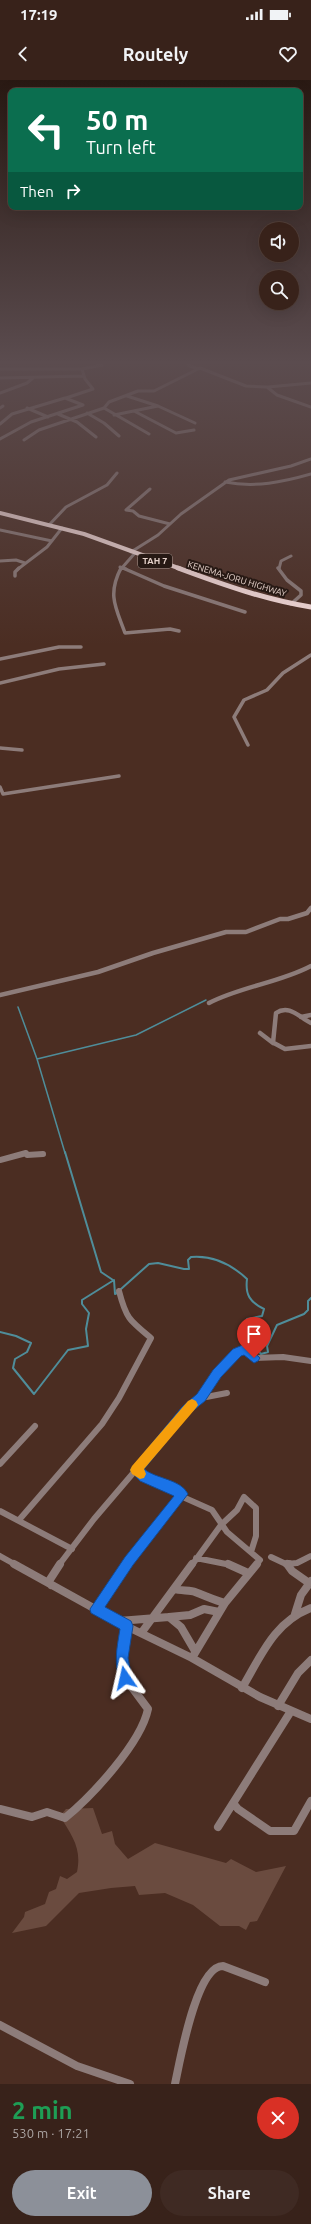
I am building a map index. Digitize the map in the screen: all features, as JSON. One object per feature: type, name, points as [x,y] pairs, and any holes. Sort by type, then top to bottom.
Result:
[{"type":"highway","name":"KENEMA-JORU HIGHWAY","points":[[0,513],[84,534],[201,578],[291,604],[311,607]]},
{"type":"street","points":[[179,630],[170,629],[125,633],[114,605],[115,586],[120,567],[133,553],[170,524],[180,514],[225,482],[237,477],[291,466],[311,459]]},
{"type":"street","points":[[48,525],[66,507],[107,485],[117,473]]},
{"type":"street","points":[[225,482],[242,486],[252,486],[311,474]]},
{"type":"street","points":[[150,489],[126,510],[133,511],[139,516],[170,524]]},
{"type":"street","points":[[15,576],[15,572],[40,553],[62,528]]},
{"type":"street","points":[[0,530],[52,541]]},
{"type":"street","points":[[291,556],[281,562],[278,568],[287,580],[301,590],[300,594],[291,604]]},
{"type":"street","points":[[0,561],[16,560],[25,563]]},
{"type":"street","points":[[120,567],[164,586],[245,612]]},
{"type":"street","points":[[0,659],[59,647],[80,647]]},
{"type":"street","points":[[248,745],[234,717],[242,702],[267,690],[283,673],[311,655]]},
{"type":"street","points":[[0,683],[59,669],[104,664]]},
{"type":"street","points":[[0,748],[22,750]]},
{"type":"street","points":[[0,787],[3,794],[119,776]]},
{"type":"street","points":[[0,995],[98,972],[153,952],[226,932],[246,932],[260,928],[280,919],[288,919],[307,913],[311,908]]},
{"type":"street","points":[[209,1003],[222,996],[259,984],[295,976],[311,966]]},
{"type":"street","points":[[311,1023],[294,1012],[277,1011],[274,1043],[285,1049],[311,1046]]},
{"type":"street","points":[[301,1017],[311,1016]]},
{"type":"street","points":[[0,1160],[26,1153],[26,1155],[43,1154]]},
{"type":"street","points":[[19,1520],[102,1424],[119,1398],[151,1338],[135,1325],[125,1313],[119,1291]]},
{"type":"street","points":[[51,1585],[49,1581],[53,1573],[86,1529],[186,1411],[201,1398],[217,1373],[237,1353],[245,1349],[254,1358],[284,1356],[311,1361]]},
{"type":"street","points":[[201,1398],[227,1393]]},
{"type":"street","points":[[0,1464],[35,1426]]},
{"type":"street","points":[[136,1470],[144,1477],[172,1487],[212,1510],[221,1525],[260,1560],[225,1603],[192,1658]]},
{"type":"street","points":[[96,1609],[129,1561],[182,1494]]},
{"type":"street","points":[[142,1632],[221,1525],[237,1510],[244,1498],[256,1508],[254,1525],[257,1542],[251,1552]]},
{"type":"street","points":[[0,1511],[72,1549]]},
{"type":"street","points":[[0,1556],[126,1626],[142,1632],[192,1658],[242,1688],[278,1706],[311,1719]]},
{"type":"street","points":[[271,1557],[287,1564],[297,1563],[311,1556]]},
{"type":"street","points":[[196,1558],[230,1565],[248,1573]]},
{"type":"street","points":[[287,1564],[292,1571],[310,1582],[301,1595],[295,1614]]},
{"type":"street","points":[[174,1589],[183,1592],[194,1591],[206,1598],[225,1603]]},
{"type":"street","points":[[242,1688],[276,1631],[295,1614],[311,1608]]},
{"type":"street","points":[[118,1621],[190,1615],[204,1609],[219,1612]]},
{"type":"street","points":[[169,1617],[181,1627],[195,1651]]},
{"type":"street","points":[[0,1809],[32,1817],[47,1812],[65,1818],[84,1802],[140,1732],[149,1714],[148,1709],[125,1678],[121,1665],[126,1626]]},
{"type":"street","points":[[278,1706],[298,1673],[311,1660]]},
{"type":"street","points":[[218,1827],[291,1711]]},
{"type":"street","points":[[233,1803],[238,1809],[270,1831],[294,1831],[311,1801]]},
{"type":"street","points":[[175,2084],[186,2032],[197,1998],[212,1970],[219,1966],[227,1966],[265,1982]]},
{"type":"street","points":[[0,2025],[77,2066],[130,2084]]},
{"type":"shaded area","points":[[93,1808],[102,1834],[112,1831],[115,1844],[128,1859],[155,1843],[226,1863],[231,1859],[256,1872],[286,1866],[257,1921],[250,1922],[246,1930],[239,1926],[220,1926],[193,1905],[165,1893],[139,1895],[135,1886],[79,1893],[46,1926],[12,1933],[24,1917],[25,1912],[45,1904],[49,1892],[56,1889],[60,1876],[67,1879],[77,1872],[78,1856],[75,1842],[60,1816],[66,1809]]},
{"type":"waterway","points":[[37,1059],[136,1035],[206,1000]]},
{"type":"waterway","points":[[18,1007],[37,1059]]},
{"type":"waterway","points":[[37,1059],[65,1153]]},
{"type":"waterway","points":[[65,1152],[101,1272],[113,1280]]},
{"type":"waterway","points":[[121,1289],[149,1264],[158,1263],[189,1269],[188,1260],[191,1257],[207,1257],[228,1265],[247,1279],[248,1294],[255,1304],[264,1309],[262,1316],[247,1319],[245,1323],[249,1340],[261,1354],[268,1352],[267,1346],[277,1325],[304,1314],[308,1310],[308,1301],[311,1298]]},
{"type":"waterway","points":[[0,1332],[16,1336],[31,1343],[27,1352],[15,1359],[13,1368],[34,1394],[68,1350],[88,1346],[86,1329],[89,1313],[82,1304],[82,1300],[114,1280],[115,1294],[117,1293]]},
{"type":"slow traffic","points":[[140,1474],[136,1470],[192,1405]]},
{"type":"route","points":[[125,1678],[121,1665],[126,1626],[96,1609],[129,1561],[182,1494],[172,1487],[144,1477],[136,1470],[186,1411],[201,1398],[207,1386],[217,1373],[237,1353],[245,1349],[254,1358]]}]
